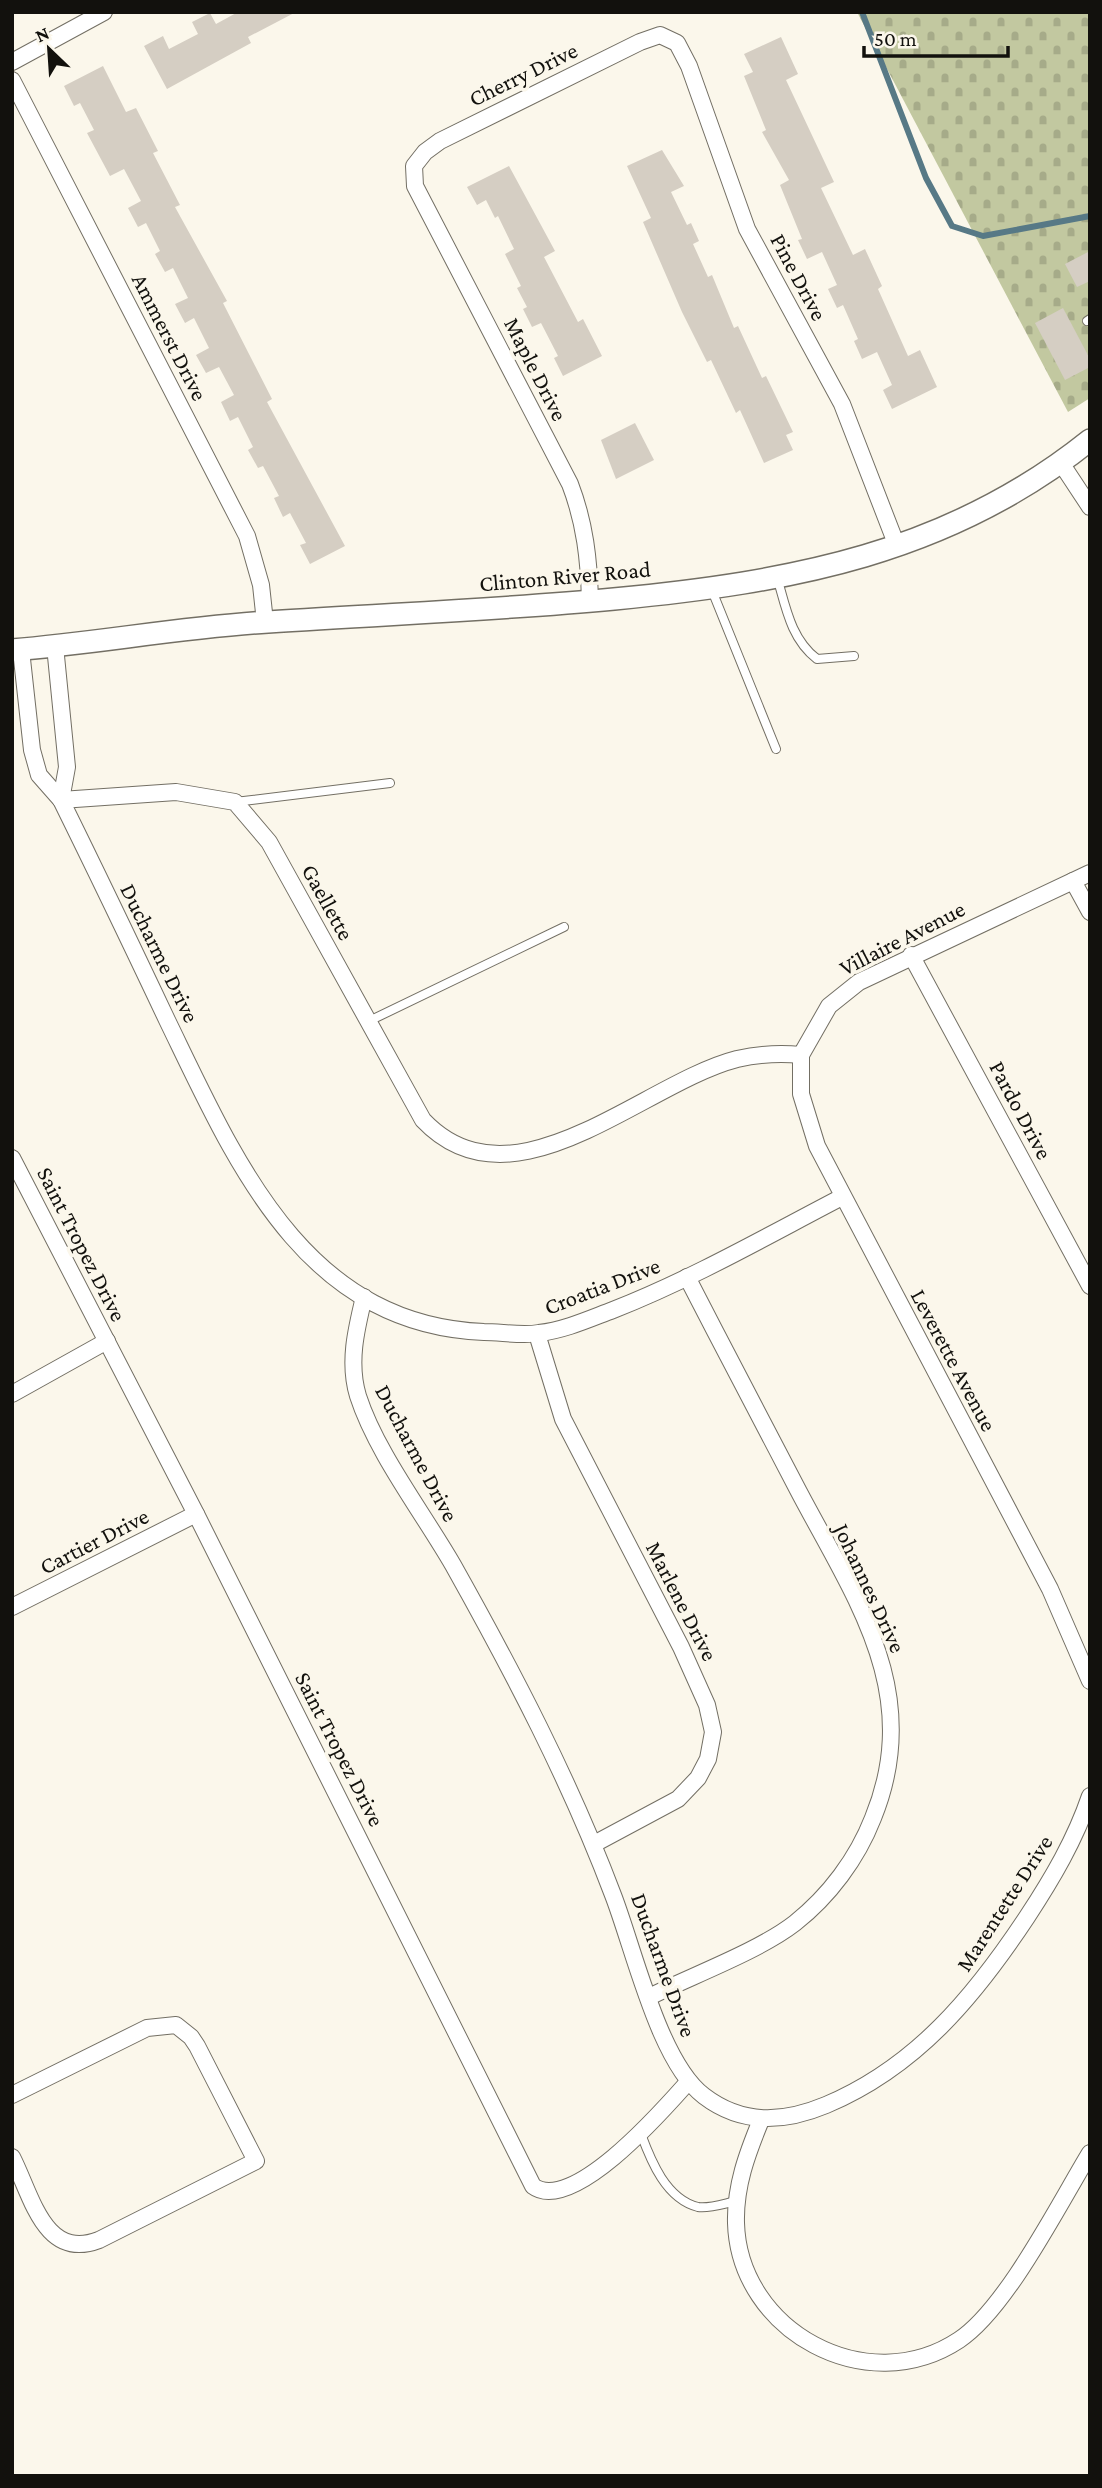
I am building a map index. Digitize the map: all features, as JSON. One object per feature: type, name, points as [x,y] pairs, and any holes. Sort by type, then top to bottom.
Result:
[{"type":"street","points":[[12,62],[104,12]]},
{"type":"street","name":"Cherry Drive","points":[[414,166],[425,152],[440,141],[640,42],[660,35]]},
{"type":"street","name":"Pine Drive","points":[[660,35],[677,43],[689,65],[747,229],[842,404],[897,546]]},
{"type":"street","name":"Ammerst Drive","points":[[12,80],[247,536],[261,585],[265,622]]},
{"type":"street","name":"Maple Drive","points":[[414,166],[415,186],[570,484],[582,513],[589,561],[590,601]]},
{"type":"street","name":"Clinton River Road","points":[[17,650],[265,622],[508,609],[590,601],[711,589],[813,572],[897,546],[990,506],[1061,463],[1090,440]]},
{"type":"street","points":[[1061,463],[1090,507]]},
{"type":"street","points":[[55,646],[67,767],[61,800],[176,792],[235,802]]},
{"type":"street","name":"Ducharme Drive","points":[[17,650],[32,750],[40,775],[61,800],[189,1064],[255,1189],[293,1240],[318,1266],[364,1297],[356,1331],[353,1366],[365,1414],[507,1661],[594,1843],[662,2033],[688,2082],[720,2106],[761,2120]]},
{"type":"street","name":"Gaellette","points":[[235,802],[269,842],[423,1120],[450,1143],[484,1154],[533,1150],[568,1139],[701,1073],[735,1060],[781,1053],[801,1055]]},
{"type":"street","name":"Villaire Avenue","points":[[801,1055],[817,1024],[843,993],[911,955],[1090,873]]},
{"type":"street","points":[[1073,881],[1090,912]]},
{"type":"street","name":"Pardo Drive","points":[[911,955],[1090,1286]]},
{"type":"street","name":"Leverette Avenue","points":[[801,1055],[801,1094],[806,1118],[842,1197],[1050,1589],[1090,1681]]},
{"type":"street","name":"Saint Tropez Drive","points":[[14,1167],[196,1514],[533,2186],[541,2192],[564,2188],[589,2174],[641,2134],[688,2082]]},
{"type":"street","name":"Croatia Drive","points":[[364,1297],[410,1318],[443,1328],[537,1334],[573,1325],[687,1277],[842,1197]]},
{"type":"street","name":"Johannes Drive","points":[[649,1997],[770,1938],[793,1924],[829,1890],[867,1833],[885,1785],[892,1738],[890,1695],[868,1627],[687,1277]]},
{"type":"street","name":"Marlene Drive","points":[[537,1334],[564,1419],[681,1647],[707,1704],[713,1732],[708,1759],[698,1778],[678,1799],[594,1843]]},
{"type":"street","points":[[12,1394],[107,1341]]},
{"type":"street","name":"Cartier Drive","points":[[12,1607],[196,1514]]},
{"type":"street","name":"Marentette Drive","points":[[761,2120],[805,2114],[844,2098],[880,2079],[933,2038],[996,1965],[1072,1842],[1090,1796]]},
{"type":"street","points":[[12,2095],[147,2028],[176,2025],[197,2046],[256,2161],[99,2240],[86,2244],[67,2244],[48,2231],[12,2157]]},
{"type":"street","points":[[761,2120],[747,2155],[737,2201],[736,2225],[745,2264],[755,2290],[768,2310],[788,2330],[812,2345],[837,2356],[884,2362],[939,2350],[957,2341],[985,2317],[1090,2153]]},
{"type":"lane","points":[[777,578],[792,628],[805,650],[817,659],[854,656]]},
{"type":"lane","points":[[711,589],[776,749]]},
{"type":"lane","points":[[235,802],[390,783]]},
{"type":"lane","points":[[367,1022],[564,927]]},
{"type":"lane","points":[[641,2134],[654,2169],[677,2194],[699,2207],[737,2201]]},
{"type":"green space","points":[[857,12],[1090,12],[1090,398],[1068,412]]},
{"type":"building","points":[[238,12],[296,12],[248,37],[251,43],[167,89],[144,46],[163,36],[169,49],[198,34],[192,22],[210,13],[216,24]]},
{"type":"building","points":[[781,37],[798,74],[786,80],[834,182],[821,188],[853,255],[865,249],[882,286],[878,289],[908,356],[920,350],[937,387],[892,409],[883,390],[892,385],[877,352],[862,359],[854,341],[858,339],[843,305],[837,308],[828,289],[837,285],[822,252],[807,259],[798,240],[802,239],[780,185],[789,180],[762,132],[766,130],[744,76],[753,72],[744,54]]},
{"type":"building","points":[[103,66],[126,112],[136,108],[158,151],[153,153],[180,205],[175,207],[227,301],[223,303],[272,399],[267,402],[345,546],[310,564],[300,545],[306,543],[290,513],[283,517],[274,498],[279,496],[263,466],[258,468],[248,450],[253,447],[238,417],[230,421],[221,402],[234,395],[219,367],[206,373],[196,355],[209,348],[194,318],[185,323],[175,304],[188,298],[173,268],[165,272],[155,254],[160,251],[146,223],[138,227],[128,208],[141,201],[124,169],[110,176],[87,133],[94,130],[80,103],[74,106],[64,86]]},
{"type":"building","points":[[662,150],[684,186],[671,192],[687,225],[691,223],[699,241],[693,244],[708,277],[712,275],[734,328],[738,326],[762,378],[766,376],[793,432],[786,435],[793,450],[764,463],[740,410],[736,413],[711,360],[707,362],[643,222],[651,218],[627,166]]},
{"type":"building","points":[[509,166],[555,251],[544,257],[578,322],[583,319],[602,356],[563,376],[554,358],[558,356],[541,323],[532,327],[523,309],[527,307],[517,288],[521,286],[505,254],[514,249],[498,216],[495,218],[486,200],[477,205],[467,187]]},
{"type":"building","points":[[1090,251],[1090,281],[1077,287],[1065,264]]},
{"type":"building","points":[[1063,308],[1090,359],[1090,367],[1065,380],[1035,323]]},
{"type":"building","points":[[635,423],[654,460],[616,479],[601,440]]},
{"type":"waterway","points":[[862,12],[926,178],[952,226],[983,236],[1090,216]]}]
